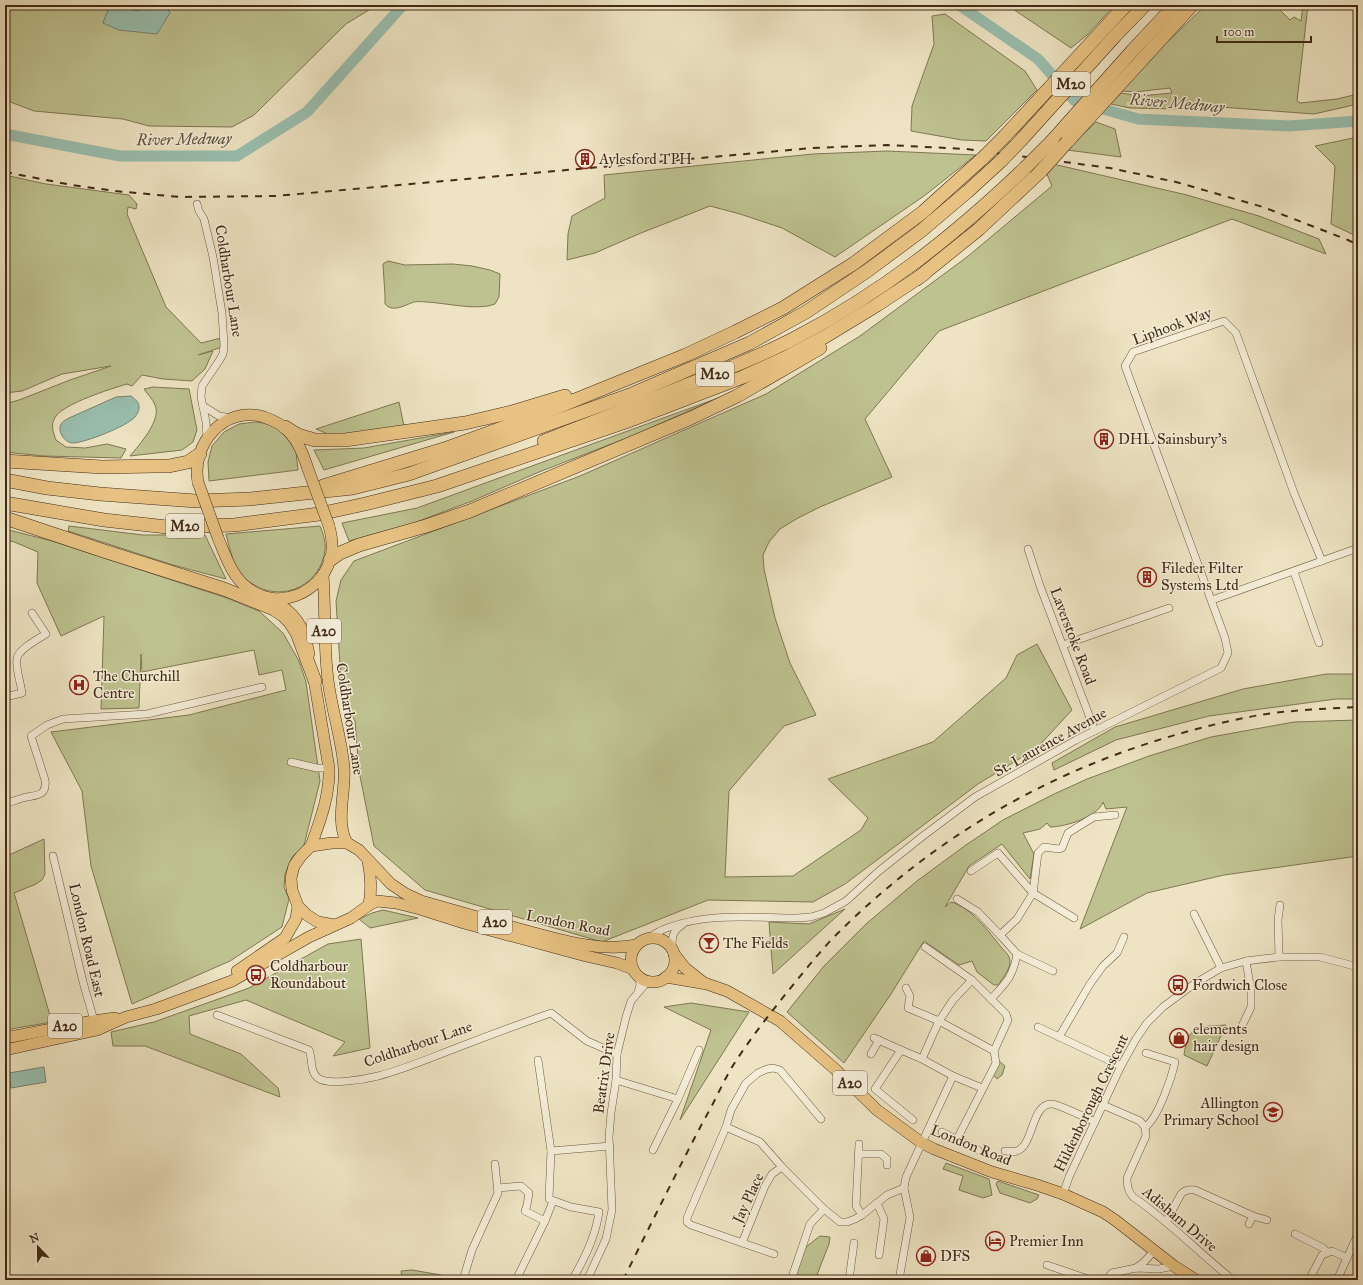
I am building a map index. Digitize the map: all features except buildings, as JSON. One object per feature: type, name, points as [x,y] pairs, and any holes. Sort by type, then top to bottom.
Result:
[{"type":"highway","name":"M20","points":[[5,480],[47,488],[92,493],[196,501],[250,499],[353,488],[409,474],[632,394],[750,343],[806,312],[868,271],[921,231],[967,192],[1002,160],[1025,136],[1110,32],[1126,5]]},
{"type":"highway","name":"M20","points":[[295,495],[444,449],[538,415],[686,354],[783,308],[853,264],[923,212],[983,158],[1110,32],[1144,5]]},
{"type":"highway","name":"M20","points":[[364,504],[474,469],[708,377],[794,338],[860,300],[926,256],[988,204],[1052,141],[1073,127],[1138,54],[1175,5]]},
{"type":"highway","name":"M20","points":[[1138,54],[1192,5]]},
{"type":"highway","name":"M20","points":[[330,560],[340,553],[359,545],[426,526],[470,511],[698,415],[737,396],[784,370],[851,329],[924,274],[978,229],[1041,171],[1067,142],[1073,127]]},
{"type":"highway","name":"M20","points":[[5,503],[104,520],[167,527],[234,525],[319,514],[437,486],[631,420],[785,358],[826,336],[924,274]]},
{"type":"highway","name":"M20","points":[[285,427],[305,438],[335,441],[465,423],[512,412],[566,396],[686,354]]},
{"type":"highway","points":[[5,462],[102,467],[156,466],[188,462],[200,454]]},
{"type":"highway","points":[[5,518],[224,589],[274,609],[290,622],[297,633],[315,681]]},
{"type":"highway","points":[[224,589],[265,597]]},
{"type":"main road","points":[[207,438],[219,426],[232,418],[248,415],[262,416],[274,420],[285,427],[299,446],[329,526],[332,542],[330,560],[323,575],[310,589],[302,594],[284,599],[265,597]]},
{"type":"main road","name":"Coldharbour Lane","points":[[207,438],[200,454],[197,466],[198,482],[226,558],[235,575],[249,589],[288,609],[295,616],[306,638],[315,681],[330,781],[324,809],[311,846]]},
{"type":"main road","name":"Coldharbour Lane","points":[[323,575],[325,653],[329,687],[344,766],[345,784],[341,819],[344,837],[348,843]]},
{"type":"main road","points":[[332,843],[348,843],[359,850],[368,860],[372,882],[369,905],[351,918],[336,926],[318,922],[307,915],[298,906],[292,890],[291,878],[294,866],[311,846],[332,843]]},
{"type":"main road","name":"London Road","points":[[368,860],[391,884],[406,894],[421,901],[553,938],[595,947],[623,948],[637,945]]},
{"type":"main road","name":"London Road","points":[[369,905],[377,901],[396,903],[420,909],[464,923],[586,956],[604,959],[640,975]]},
{"type":"main road","name":"A20","points":[[212,988],[285,938],[296,919],[298,906]]},
{"type":"main road","name":"A20","points":[[5,1050],[156,1008],[232,981],[309,937],[336,926]]},
{"type":"main road","points":[[648,938],[655,938],[667,943],[673,951],[674,967],[666,977],[659,981],[640,975],[631,956],[637,945],[648,938]]},
{"type":"main road","name":"London Road","points":[[673,951],[686,968],[707,984]]},
{"type":"main road","name":"London Road","points":[[666,977],[707,984],[727,991],[780,1021],[835,1069],[877,1110],[922,1143],[992,1172],[1062,1194],[1103,1212],[1155,1250]]},
{"type":"main road","name":"A20","points":[[5,1038],[95,1025]]},
{"type":"main road","name":"A20","points":[[1155,1250],[1174,1266],[1196,1280]]},
{"type":"street","name":"Coldharbour Lane","points":[[196,204],[204,219],[213,257],[222,312],[224,345],[223,354],[219,362],[202,386],[201,397],[206,422],[207,438]]},
{"type":"street","name":"Liphook Way","points":[[1212,600],[1125,366],[1133,352],[1144,348],[1224,321],[1236,333],[1294,493],[1322,561]]},
{"type":"street","points":[[203,406],[219,416],[232,418]]},
{"type":"street","points":[[1212,600],[1358,548]]},
{"type":"street","name":"Laverstoke Road","points":[[1028,549],[1040,586],[1095,731]]},
{"type":"street","points":[[1294,572],[1319,643]]},
{"type":"street","name":"St. Laurence Avenue","points":[[648,938],[665,928],[695,920],[720,917],[797,918],[811,917],[830,911],[846,901],[879,871],[976,797],[1076,740],[1221,668],[1228,653],[1225,638],[1212,600]]},
{"type":"street","points":[[1063,645],[1169,608]]},
{"type":"street","points":[[5,698],[22,693],[17,666],[17,658],[21,651],[46,634],[32,613]]},
{"type":"street","points":[[5,804],[43,793],[46,786],[45,780],[31,736],[47,724],[63,718],[147,714],[262,687]]},
{"type":"street","points":[[291,762],[317,768],[329,768]]},
{"type":"street","points":[[1000,935],[1017,919],[1033,893],[1038,853],[1044,847],[1062,848],[1068,833],[1094,817],[1115,815]]},
{"type":"street","points":[[971,871],[998,854],[1033,893],[1074,918]]},
{"type":"street","name":"London Road East","points":[[53,856],[95,1025]]},
{"type":"street","points":[[957,899],[978,912],[1017,954],[1054,971]]},
{"type":"street","points":[[1279,956],[1278,920],[1280,905]]},
{"type":"street","points":[[1194,914],[1221,968]]},
{"type":"street","name":"St. Laurence Avenue","points":[[673,951],[672,936],[674,931],[679,927],[695,920]]},
{"type":"street","points":[[1059,1037],[1090,984],[1103,966],[1117,953],[1124,937]]},
{"type":"street","points":[[926,947],[972,980],[1006,1014],[1008,1020],[994,1051],[996,1063],[957,1140]]},
{"type":"street","points":[[991,999],[1010,978],[1015,967],[1017,954]]},
{"type":"street","name":"Hildenborough Crescent","points":[[1062,1194],[1121,1066],[1141,1031],[1163,1007],[1194,984],[1221,968],[1246,962],[1279,956],[1320,957],[1358,967]]},
{"type":"street","points":[[1242,1026],[1251,1006],[1251,991],[1246,962]]},
{"type":"street","name":"Beatrix Drive","points":[[587,1280],[606,1239],[612,1210],[610,1137],[617,1054],[631,1001],[638,992],[640,975]]},
{"type":"street","points":[[922,1059],[939,1021],[953,1000],[972,980]]},
{"type":"street","points":[[906,988],[910,996],[908,1008],[939,1021],[994,1051]]},
{"type":"street","name":"Coldharbour Lane","points":[[217,1016],[309,1050],[312,1056],[311,1066],[315,1074],[319,1079],[327,1083],[377,1076],[417,1063],[551,1013],[587,1041],[617,1054]]},
{"type":"street","points":[[1038,1027],[1121,1066]]},
{"type":"street","points":[[871,1054],[876,1039],[922,1059],[953,1076],[982,1088]]},
{"type":"street","points":[[653,1150],[678,1099],[699,1050]]},
{"type":"street","points":[[901,1050],[875,1089],[913,1120]]},
{"type":"street","name":"Adisham Drive","points":[[1146,1053],[1175,1062],[1170,1079],[1153,1120],[1145,1127],[1146,1136],[1127,1178],[1129,1192],[1133,1197],[1166,1222],[1233,1280]]},
{"type":"street","points":[[516,1280],[545,1221],[551,1200],[551,1152],[538,1060]]},
{"type":"street","points":[[774,1254],[691,1224],[688,1222],[687,1218],[726,1127],[731,1110],[746,1083],[758,1073],[773,1068],[780,1070],[821,1119]]},
{"type":"street","points":[[899,1280],[910,1216],[904,1188],[906,1177],[953,1076]]},
{"type":"street","points":[[616,1080],[678,1099]]},
{"type":"street","points":[[1005,1151],[1018,1151],[1024,1146],[1040,1110],[1046,1105],[1054,1104],[1095,1122]]},
{"type":"street","points":[[1103,1105],[1140,1121],[1145,1127]]},
{"type":"street","points":[[726,1127],[760,1142],[782,1167],[824,1209],[840,1222],[847,1222],[855,1219],[887,1195],[904,1188]]},
{"type":"street","points":[[942,1132],[978,1150]]},
{"type":"street","points":[[858,1144],[856,1206],[862,1215]]},
{"type":"street","points":[[551,1152],[610,1146]]},
{"type":"street","points":[[858,1154],[881,1154],[888,1159],[887,1165]]},
{"type":"street","points":[[463,1280],[472,1250],[498,1193],[495,1164]]},
{"type":"street","name":"Jay Place","points":[[742,1243],[765,1186],[772,1174],[782,1167]]},
{"type":"street","points":[[497,1188],[521,1186],[529,1193],[528,1205],[525,1211],[545,1221]]},
{"type":"street","points":[[1166,1222],[1180,1194],[1190,1189],[1253,1216],[1267,1220]]},
{"type":"street","points":[[551,1200],[572,1207],[599,1212],[597,1223],[580,1267],[572,1280]]},
{"type":"street","points":[[877,1203],[884,1219],[879,1255]]},
{"type":"street","points":[[792,1277],[810,1224],[824,1209]]},
{"type":"street","points":[[1248,1224],[1253,1216]]},
{"type":"street","points":[[1295,1234],[1323,1248],[1327,1252]]},
{"type":"street","points":[[1337,1280],[1358,1234]]},
{"type":"street","points":[[849,1280],[854,1243]]},
{"type":"street","points":[[1136,1268],[1155,1250]]},
{"type":"street","points":[[1308,1280],[1322,1254],[1332,1251],[1347,1258]]},
{"type":"street","points":[[1047,1265],[1091,1280]]},
{"type":"street","points":[[1106,1280],[1112,1273],[1136,1268],[1159,1269],[1174,1266]]},
{"type":"shaded area","points":[[5,5],[110,5],[103,23],[170,13],[166,5],[348,5],[348,7],[367,8],[369,10],[346,24],[254,115],[232,127],[149,126],[123,119],[34,111],[5,100]]},
{"type":"shaded area","points":[[110,5],[137,11],[153,5],[166,5],[170,13],[157,34],[119,30],[103,23]]},
{"type":"shaded area","points":[[115,5],[153,5],[137,11]]},
{"type":"shaded area","points":[[1007,5],[1115,5],[1087,35],[1071,48]]},
{"type":"shaded area","points":[[1206,5],[1279,5],[1278,8],[1290,20],[1294,17],[1301,21],[1303,5],[1308,5],[1297,101],[1300,103],[1337,99],[1358,94],[1358,104],[1314,114],[1220,107],[1179,109],[1130,108],[1111,104],[1121,93],[1141,96],[1172,93],[1170,88],[1135,92],[1121,91],[1165,44]]},
{"type":"shaded area","points":[[945,14],[1025,71],[1037,90],[986,141],[962,140],[911,131],[912,106],[934,44],[932,16]]},
{"type":"shaded area","points":[[1096,122],[1115,129],[1121,157],[1067,150]]},
{"type":"shaded area","points":[[1358,137],[1358,237],[1331,224],[1335,166],[1315,146]]},
{"type":"shaded area","points":[[887,151],[976,155],[924,196],[835,257],[782,228],[710,206],[595,253],[567,260],[568,234],[572,216],[605,198],[604,175],[813,154]]},
{"type":"shaded area","points":[[1053,164],[1187,195],[1259,216],[1319,239],[1326,254],[1232,219],[939,331],[865,419],[892,477],[820,507],[798,518],[780,529],[769,542],[763,555],[764,569],[775,618],[790,663],[816,715],[784,726],[729,791],[725,877],[793,876],[861,830],[868,818],[828,779],[933,742],[1006,678],[1017,655],[1037,644],[1072,710],[1037,748],[978,784],[845,884],[813,902],[708,900],[602,942],[425,890],[374,846],[359,771],[355,721],[342,696],[336,601],[341,580],[354,561],[580,476],[766,394],[860,336],[967,257],[1052,186],[1046,172]]},
{"type":"shaded area","points":[[5,175],[46,184],[129,195],[137,204],[136,209],[128,207],[127,214],[166,307],[201,343],[221,338],[222,347],[198,355],[213,351],[205,369],[192,381],[163,379],[142,375],[132,386],[127,384],[78,401],[61,411],[54,419],[53,428],[56,440],[66,447],[85,448],[107,444],[126,449],[121,458],[44,456],[5,452],[5,404],[111,366],[62,374],[22,391],[5,393]]},
{"type":"shaded area","points":[[388,261],[405,265],[453,264],[490,270],[500,274],[499,297],[495,304],[480,307],[414,302],[399,308],[388,307],[385,304],[383,264]]},
{"type":"shaded area","points":[[153,387],[189,389],[197,430],[193,442],[182,450],[130,456],[153,425],[156,411],[155,405],[144,389]]},
{"type":"shaded area","points":[[131,396],[138,403],[139,410],[131,421],[124,425],[96,437],[72,443],[65,439],[62,435],[60,430],[62,422],[116,397]]},
{"type":"shaded area","points":[[718,398],[632,436],[411,524],[349,541],[342,523],[417,508]]},
{"type":"shaded area","points":[[399,402],[404,426],[350,434],[328,434],[316,429]]},
{"type":"shaded area","points":[[256,422],[275,427],[286,435],[294,445],[298,470],[209,481],[208,462],[212,446],[224,432],[239,424]]},
{"type":"shaded area","points":[[454,432],[324,470],[314,450],[364,448]]},
{"type":"shaded area","points":[[69,526],[143,535],[205,535],[226,579],[173,565],[68,531]]},
{"type":"shaded area","points":[[320,526],[325,541],[325,550],[322,562],[317,572],[309,581],[290,591],[278,592],[267,590],[256,586],[241,575],[237,570],[226,534]]},
{"type":"shaded area","points":[[5,529],[52,541],[227,598],[259,611],[283,633],[299,661],[306,682],[320,781],[304,845],[292,857],[285,874],[284,887],[289,899],[282,927],[230,961],[132,1004],[91,866],[82,791],[51,732],[189,715],[286,690],[282,670],[259,675],[254,650],[142,672],[141,654],[139,708],[101,709],[104,616],[61,636],[37,583],[38,552],[12,541],[5,544]]},
{"type":"shaded area","points":[[1326,674],[1358,674],[1358,699],[1336,699],[1209,716],[1116,740],[1054,770],[1052,763],[1115,727],[1243,689]]},
{"type":"shaded area","points":[[1358,720],[1358,856],[1224,875],[1147,893],[1080,929],[1127,807],[1106,809],[1103,802],[1095,812],[1088,817],[1056,827],[1050,827],[1047,823],[1040,829],[1023,833],[1034,854],[1030,879],[1002,844],[969,866],[945,907],[951,902],[966,909],[979,921],[1008,955],[1010,960],[1009,966],[998,985],[994,985],[977,972],[972,961],[959,965],[924,941],[891,994],[844,1063],[787,1012],[824,966],[866,924],[917,881],[1003,820],[1087,779],[1149,756],[1211,737],[1294,722]]},
{"type":"shaded area","points":[[44,839],[45,874],[42,880],[14,893],[52,1022],[5,1030],[5,853],[9,855]]},
{"type":"shaded area","points":[[845,909],[773,974],[769,922],[809,924]]},
{"type":"shaded area","points":[[383,910],[418,918],[370,928],[359,919]]},
{"type":"shaded area","points":[[361,939],[370,1048],[333,1056],[345,1042],[246,1000],[189,1016],[190,1034],[241,1054],[278,1088],[280,1097],[145,1046],[113,1046],[111,1032],[154,1022],[249,988],[328,944]]},
{"type":"shaded area","points":[[691,1003],[749,1012],[680,1120],[711,1030],[664,1007]]},
{"type":"shaded area","points":[[1226,1025],[1207,1066],[1184,1055],[1188,1038],[1196,1029],[1209,1026]]},
{"type":"shaded area","points":[[999,1061],[1005,1066],[1002,1075],[997,1079],[993,1075]]},
{"type":"shaded area","points":[[44,1067],[46,1082],[11,1088],[9,1073]]},
{"type":"shaded area","points":[[946,1163],[989,1179],[992,1195],[983,1198],[959,1190],[963,1176],[943,1169]]},
{"type":"shaded area","points":[[998,1181],[1039,1195],[1037,1199],[1030,1203],[1000,1193],[996,1184]]},
{"type":"shaded area","points":[[820,1236],[830,1237],[829,1244],[815,1280],[793,1280],[806,1247]]},
{"type":"shaded area","points":[[412,1270],[441,1275],[438,1280],[402,1280],[401,1271]]},
{"type":"waterway","name":"River Medway","points":[[5,134],[120,156],[237,156],[307,112],[403,5]]},
{"type":"waterway","name":"River Medway","points":[[959,5],[1038,59],[1075,101],[1138,119],[1289,126],[1358,121]]},
{"type":"railway","points":[[5,172],[72,185],[115,191],[180,197],[276,196],[812,148],[887,145],[966,149],[1110,168],[1176,182],[1263,207],[1358,245]]},
{"type":"railway","points":[[623,1280],[725,1080],[752,1037],[788,991],[837,934],[881,893],[928,856],[976,823],[1026,794],[1079,769],[1133,748],[1190,731],[1249,717],[1289,711],[1358,707]]},
{"type":"place","name":"Aylesford TPH","points":[[585,159]]},
{"type":"place","name":"DHL Sainsbury's","points":[[1104,439]]},
{"type":"place","name":"Fileder Filter Systems Ltd","points":[[1147,577]]},
{"type":"place","name":"The Churchill Centre","points":[[79,685]]},
{"type":"place","name":"The Fields","points":[[709,943]]},
{"type":"place","name":"Coldharbour Roundabout","points":[[256,975]]},
{"type":"place","name":"Fordwich Close","points":[[1178,985]]},
{"type":"place","name":"elements hair design","points":[[1179,1038]]},
{"type":"place","name":"Allington Primary School","points":[[1273,1112]]},
{"type":"place","name":"Premier Inn","points":[[995,1241]]},
{"type":"place","name":"DFS","points":[[926,1256]]}]
